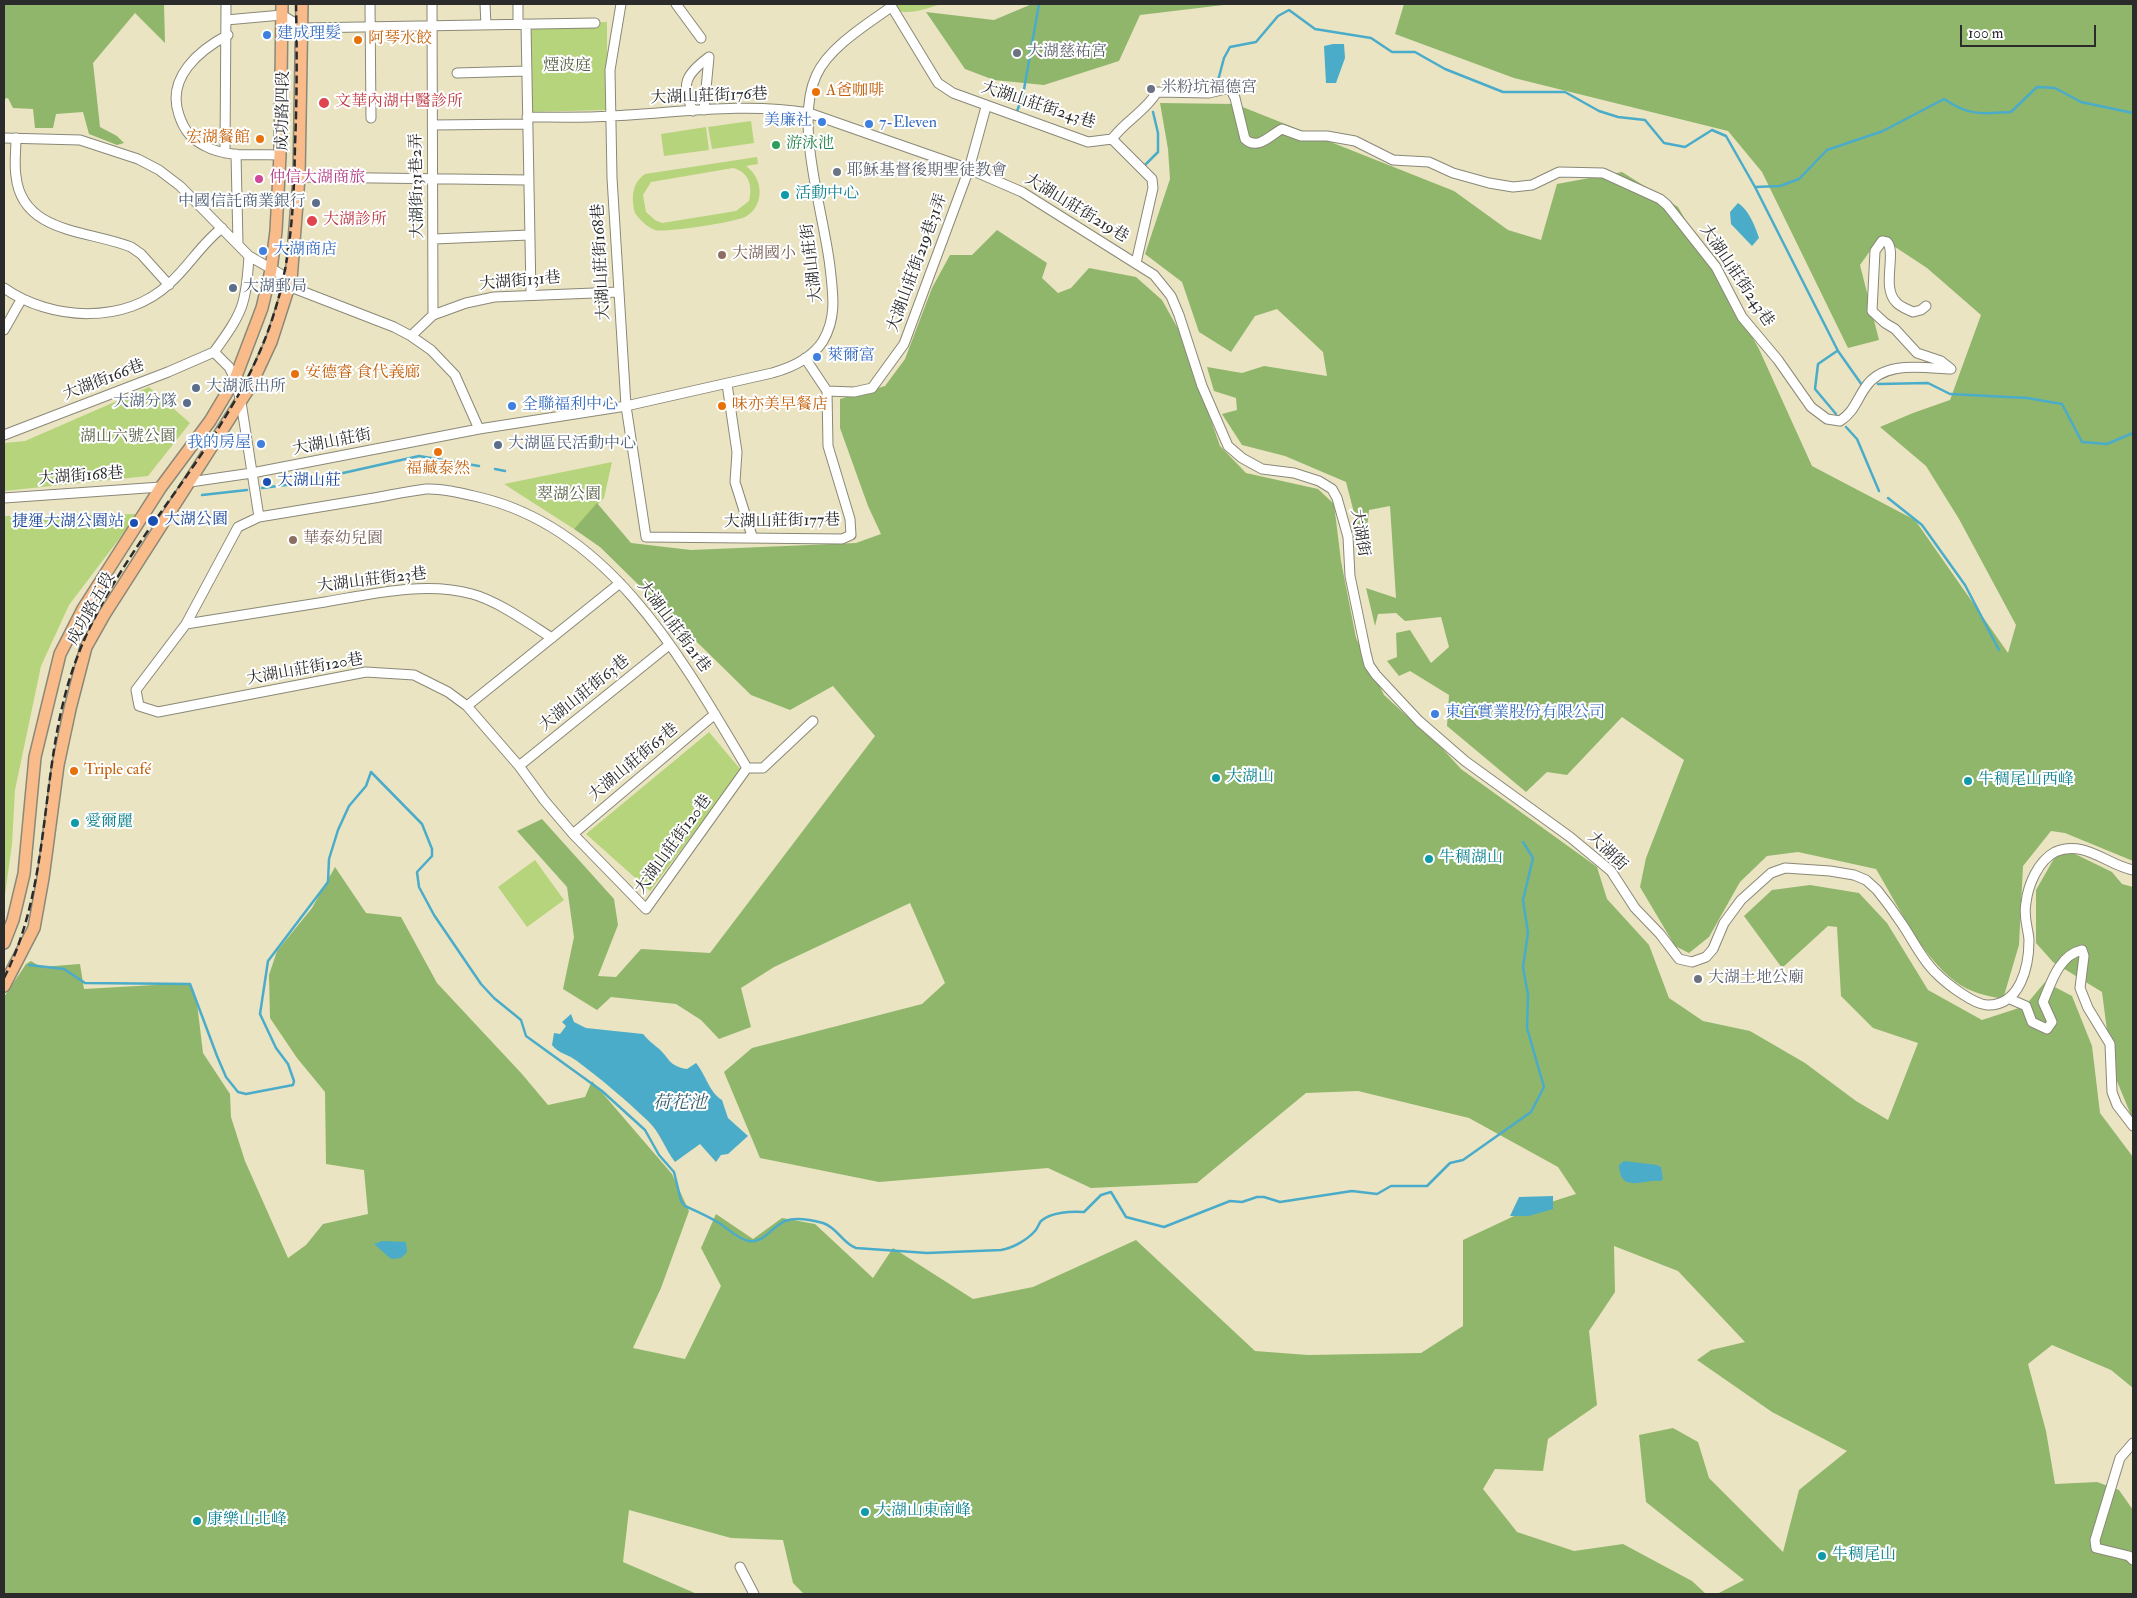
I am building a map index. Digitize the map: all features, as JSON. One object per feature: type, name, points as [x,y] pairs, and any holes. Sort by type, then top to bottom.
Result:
[{"type":"main road","name":"成功路四段","points":[[291,280],[299,177],[302,4]]},
{"type":"main road","name":"成功路四段","points":[[271,270],[276,231],[280,155],[282,10]]},
{"type":"main road","name":"成功路五段","points":[[4,943],[13,920],[24,874],[35,757],[60,654],[83,609],[161,487],[210,421],[235,379],[262,308],[271,270]]},
{"type":"main road","name":"成功路五段","points":[[4,986],[34,928],[43,878],[58,765],[86,648],[104,615],[241,402],[271,342],[291,280]]},
{"type":"street","points":[[225,153],[228,35],[226,4]]},
{"type":"street","points":[[370,4],[371,118]]},
{"type":"street","name":"大湖街131巷2弄","points":[[432,4],[434,27],[433,315]]},
{"type":"street","points":[[485,4],[486,25]]},
{"type":"street","points":[[518,4],[527,71],[531,294]]},
{"type":"street","name":"大湖山莊街168巷","points":[[621,4],[610,70],[610,116],[626,406],[646,537]]},
{"type":"street","points":[[676,4],[702,38]]},
{"type":"street","name":"大湖山莊街243巷","points":[[890,5],[938,83],[953,93],[986,107],[1088,142],[1112,139],[1123,124],[1149,106],[1156,92],[1209,94],[1230,88],[1235,98],[1245,139],[1255,145],[1260,144],[1272,134],[1282,129],[1301,136],[1327,136],[1355,141],[1394,160],[1429,162],[1454,173],[1489,183],[1513,187],[1532,185],[1558,172],[1603,173],[1660,199],[1668,205],[1716,267],[1742,317],[1783,366],[1811,407],[1827,419],[1840,421],[1851,414],[1865,387],[1880,374],[1899,367],[1951,369],[1941,361],[1917,353],[1895,329],[1885,324],[1872,311],[1875,250],[1882,241],[1887,242],[1892,250],[1888,266],[1892,298],[1897,304],[1913,312],[1921,310],[1926,306]]},
{"type":"street","name":"大湖山莊街","points":[[190,482],[252,473],[479,429],[626,406],[774,373],[789,368],[805,358],[822,343],[834,312],[829,254],[810,146],[809,112],[813,85],[825,60],[890,5]]},
{"type":"street","points":[[226,20],[282,10],[303,28],[595,23]]},
{"type":"street","points":[[228,35],[209,44],[187,66],[177,85],[176,107],[184,129],[192,138],[206,147],[225,153],[280,155]]},
{"type":"street","points":[[692,111],[686,96],[686,81],[694,68],[709,57],[704,110]]},
{"type":"street","points":[[457,73],[527,71]]},
{"type":"street","name":"大湖山莊街219巷31弄","points":[[827,391],[854,392],[872,388],[904,344],[969,170],[986,107]]},
{"type":"street","name":"大湖山莊街176巷","points":[[433,126],[704,110],[786,109],[809,112]]},
{"type":"street","name":"大湖山莊街219巷","points":[[809,112],[969,170],[1022,192],[1136,263],[1153,188],[1152,178],[1112,139]]},
{"type":"street","points":[[4,138],[80,140],[138,159],[158,170],[180,186],[249,256],[291,280],[296,289],[411,336],[431,350],[455,375],[479,429]]},
{"type":"street","points":[[16,138],[16,177],[22,198],[31,212],[45,221],[131,247],[141,254],[169,285]]},
{"type":"street","points":[[236,154],[238,244]]},
{"type":"street","points":[[299,177],[528,180]]},
{"type":"street","points":[[4,288],[30,304],[76,314],[106,313],[129,308],[169,285],[199,252],[208,239],[222,228]]},
{"type":"street","points":[[434,239],[529,235]]},
{"type":"street","points":[[249,256],[246,292],[242,311],[214,352],[229,367],[235,379],[241,402],[259,517]]},
{"type":"street","name":"大湖街","points":[[1136,263],[1154,275],[1171,296],[1180,314],[1202,386],[1228,446],[1242,458],[1262,469],[1294,473],[1319,481],[1332,490],[1337,498],[1348,537],[1350,576],[1366,653],[1369,665],[1376,675],[1408,710],[1464,761],[1570,837],[1611,872],[1635,908],[1660,934],[1679,959],[1692,962],[1706,957],[1713,949],[1724,923],[1741,900],[1770,873],[1786,868],[1830,871],[1854,875],[1866,880],[1894,912],[1935,973],[1966,996],[1986,1005],[2007,1002],[2010,999]]},
{"type":"street","name":"大湖街131巷","points":[[411,336],[433,315],[466,303],[494,296],[619,292]]},
{"type":"street","points":[[4,330],[21,300]]},
{"type":"street","name":"大湖街166巷","points":[[4,435],[168,372],[214,352]]},
{"type":"street","points":[[805,358],[827,391]]},
{"type":"street","points":[[726,384],[737,452],[735,482],[752,536]]},
{"type":"street","name":"大湖山莊街177巷","points":[[646,537],[752,536],[842,539],[851,534],[850,519],[828,446],[827,391]]},
{"type":"street","name":"大湖街168巷","points":[[4,498],[161,487]]},
{"type":"street","name":"大湖山莊街21巷","points":[[259,517],[428,489],[501,502],[550,526],[594,558],[645,611],[696,682],[748,768]]},
{"type":"street","name":"大湖山莊街120巷","points":[[259,517],[238,527],[186,624],[136,690],[139,706],[158,712],[366,672],[414,675],[448,692],[467,706],[519,766],[544,800],[573,834],[646,909],[748,768]]},
{"type":"street","points":[[467,706],[620,583]]},
{"type":"street","name":"大湖山莊街23巷","points":[[186,624],[374,594],[423,589],[451,589],[475,594],[552,638]]},
{"type":"street","name":"大湖山莊街63巷","points":[[519,766],[669,645]]},
{"type":"street","name":"大湖山莊街65巷","points":[[573,834],[715,714]]},
{"type":"street","points":[[748,768],[763,768],[813,721]]},
{"type":"street","points":[[2133,870],[2117,867],[2102,857],[2078,848],[2056,852],[2042,864],[2030,887],[2026,901],[2024,918],[2029,939],[2027,961],[2016,993],[2010,999],[2026,1006],[2032,1022],[2047,1029],[2052,1022],[2043,1002],[2053,975],[2073,952],[2082,950],[2084,956],[2080,988],[2088,1008],[2110,1044],[2112,1092],[2117,1104],[2133,1126]]},
{"type":"street","points":[[2133,1442],[2120,1458],[2095,1540],[2096,1548],[2129,1556],[2133,1560]]},
{"type":"street","points":[[740,1567],[754,1594]]},
{"type":"green space","points":[[4,4],[164,4],[165,43],[135,13],[93,63],[100,127],[117,136],[124,143],[117,145],[89,134],[83,112],[56,114],[53,128],[35,128],[33,109],[13,108],[8,98],[4,99]]},
{"type":"green space","points":[[890,4],[942,4],[914,12],[907,12],[895,9]]},
{"type":"green space","points":[[1032,4],[1232,4],[1140,15],[1119,61],[1044,85],[994,80],[965,69],[926,12],[994,20]]},
{"type":"green space","points":[[1404,4],[2133,4],[2133,861],[2065,833],[2051,831],[2023,866],[2019,945],[2003,999],[1972,991],[1956,982],[1943,971],[1911,930],[1876,869],[1798,852],[1767,856],[1740,882],[1709,937],[1689,953],[1675,946],[1640,887],[1646,858],[1684,760],[1622,717],[1567,775],[1547,772],[1526,792],[1447,726],[1449,695],[1410,671],[1399,676],[1387,661],[1397,657],[1396,633],[1410,630],[1431,663],[1449,647],[1441,617],[1405,621],[1396,613],[1378,614],[1375,626],[1366,588],[1396,598],[1390,506],[1369,510],[1364,554],[1358,556],[1358,528],[1346,482],[1285,456],[1242,445],[1222,414],[1237,410],[1236,398],[1214,391],[1207,367],[1242,373],[1264,366],[1327,376],[1323,352],[1277,309],[1255,316],[1231,352],[1199,332],[1182,282],[1145,254],[1170,179],[1168,149],[1160,103],[1235,104],[1454,191],[1508,230],[1541,240],[1557,184],[1622,172],[1678,207],[1759,349],[1812,466],[1915,520],[2008,653],[2016,625],[1959,519],[1926,466],[1880,427],[1950,400],[1981,315],[1927,268],[1880,237],[1860,265],[1879,340],[1848,348],[1762,172],[1728,131],[1514,78],[1395,34]]},
{"type":"green space","name":"煙波庭","points":[[607,22],[607,110],[527,112],[526,24]]},
{"type":"green space","points":[[751,121],[754,143],[712,149],[708,127]]},
{"type":"green space","points":[[706,127],[709,150],[664,156],[661,134]]},
{"type":"green space","points":[[757,157],[758,164],[746,166],[752,171],[759,184],[759,198],[753,211],[741,218],[717,224],[661,231],[655,230],[641,221],[635,213],[633,196],[635,186],[645,174]],"holes":[[[733,168],[738,170],[748,180],[750,195],[749,201],[736,211],[662,223],[646,212],[643,195],[651,182]]]},
{"type":"green space","points":[[997,230],[1047,263],[1042,278],[1058,293],[1071,288],[1089,268],[1136,277],[1162,300],[1181,334],[1220,446],[1246,473],[1318,489],[1334,504],[1341,561],[1356,638],[1384,695],[1441,747],[1461,769],[1597,867],[1607,899],[1649,945],[1669,998],[1703,1021],[1750,1031],[1805,1063],[1856,1101],[1888,1120],[1918,1043],[1873,1028],[1841,996],[1837,927],[1828,926],[1782,968],[1744,916],[1772,890],[1810,885],[1859,893],[1887,923],[1928,990],[1982,1020],[2025,1006],[2045,982],[2072,996],[2092,1046],[2100,1113],[2133,1157],[2133,1388],[2111,1370],[2052,1345],[2028,1364],[2046,1431],[2055,1484],[2097,1482],[2119,1490],[2133,1510],[2133,1594],[1717,1594],[1744,1580],[1646,1502],[1639,1435],[1673,1428],[1698,1442],[1709,1478],[1783,1552],[1799,1490],[1847,1451],[1772,1412],[1697,1360],[1711,1350],[1745,1342],[1678,1271],[1614,1246],[1615,1292],[1589,1331],[1597,1405],[1548,1439],[1543,1471],[1495,1469],[1483,1489],[1517,1532],[1574,1551],[1623,1544],[1692,1581],[1706,1594],[804,1594],[793,1583],[783,1540],[731,1538],[629,1510],[623,1562],[697,1594],[4,1594],[4,997],[26,964],[31,961],[41,967],[80,964],[84,989],[190,983],[197,1003],[203,1053],[230,1094],[231,1117],[245,1161],[288,1258],[306,1245],[323,1224],[368,1214],[364,1170],[326,1164],[325,1092],[297,1058],[270,1018],[269,975],[277,951],[312,908],[335,867],[366,913],[401,917],[437,983],[522,1074],[548,1105],[585,1097],[592,1081],[672,1174],[689,1211],[661,1288],[633,1348],[685,1359],[721,1286],[701,1248],[716,1214],[753,1239],[782,1218],[815,1224],[873,1278],[893,1248],[973,1299],[1033,1287],[1136,1240],[1255,1351],[1308,1355],[1421,1353],[1463,1326],[1463,1240],[1529,1209],[1576,1194],[1558,1167],[1469,1118],[1358,1091],[1306,1093],[1197,1183],[1091,1188],[1048,1168],[879,1182],[760,1158],[724,1072],[752,1048],[922,1004],[945,983],[910,903],[774,967],[741,988],[751,1027],[719,1039],[701,1020],[676,1004],[611,997],[597,1010],[563,989],[574,937],[567,887],[517,831],[542,819],[614,899],[618,925],[598,976],[616,977],[641,949],[710,953],[875,736],[833,686],[790,710],[751,695],[600,547],[574,529],[597,503],[631,543],[691,550],[856,543],[881,534],[868,506],[840,428],[840,399],[885,386],[905,359],[932,288],[950,255],[972,255]]},
{"type":"green space","name":"湖山六號公園","points":[[149,387],[190,423],[148,476],[4,491],[4,443],[25,441]]},
{"type":"green space","name":"翠湖公園","points":[[612,462],[604,498],[574,529],[504,484]]},
{"type":"green space","name":"大湖公園","points":[[138,514],[69,605],[41,666],[15,790],[12,844],[4,902],[4,516]]},
{"type":"green space","points":[[709,732],[741,770],[650,891],[586,834]]},
{"type":"green space","points":[[2073,853],[2112,872],[2122,884],[2133,887],[2133,1120],[2112,1069],[2102,992],[2053,962],[2036,943],[2036,890],[2056,855]]},
{"type":"green space","points":[[535,860],[564,900],[527,927],[498,887]]},
{"type":"water","points":[[1344,44],[1345,58],[1336,83],[1326,83],[1324,46]]},
{"type":"water","points":[[1738,203],[1748,214],[1759,238],[1752,246],[1731,224],[1730,212]]},
{"type":"water","name":"荷花池","points":[[571,1014],[574,1022],[586,1028],[643,1034],[670,1061],[681,1068],[687,1069],[696,1063],[714,1093],[722,1100],[728,1118],[748,1136],[728,1154],[721,1155],[716,1162],[700,1144],[675,1162],[656,1130],[648,1121],[595,1075],[552,1045],[554,1033],[560,1034],[566,1026],[562,1022]]},
{"type":"water","points":[[1624,1161],[1657,1165],[1661,1167],[1663,1179],[1661,1181],[1628,1182],[1620,1174],[1619,1165]]},
{"type":"water","points":[[1553,1196],[1553,1209],[1529,1216],[1510,1216],[1519,1197]]},
{"type":"water","points":[[382,1241],[406,1242],[407,1252],[401,1258],[391,1259],[374,1244]]},
{"type":"waterway","points":[[1016,114],[1023,95],[1039,4]]},
{"type":"waterway","points":[[1192,88],[1216,88],[1224,58],[1230,47],[1256,42],[1278,16],[1289,10],[1315,29],[1371,38],[1392,52],[1415,52],[1445,69],[1503,92],[1565,92],[1599,111],[1618,117],[1645,120],[1664,143],[1685,147],[1712,130],[1726,136],[1755,187],[1780,186],[1799,179],[1827,150],[1883,131],[1944,99],[1953,105],[1976,113],[2011,112],[2037,87],[2055,88],[2081,102],[2133,113]]},
{"type":"waterway","points":[[1144,166],[1158,152],[1158,133],[1153,112]]},
{"type":"waterway","points":[[1755,187],[1838,351],[1862,385]]},
{"type":"waterway","points":[[1836,414],[1815,389],[1818,364],[1837,351]]},
{"type":"waterway","points":[[1878,384],[1928,383],[1950,394],[2027,398],[2062,404],[2082,442],[2107,444],[2133,433]]},
{"type":"waterway","points":[[1846,427],[1857,439],[1879,491]]},
{"type":"waterway","points":[[262,488],[294,484],[419,456],[479,466]]},
{"type":"waterway","points":[[495,469],[505,471]]},
{"type":"waterway","points":[[202,495],[247,490]]},
{"type":"waterway","points":[[1888,498],[1922,525],[1965,585],[1999,650]]},
{"type":"waterway","points":[[29,965],[64,969],[85,983],[190,984],[226,1077],[238,1092],[246,1094],[293,1085],[294,1081],[288,1064],[276,1048],[260,1014],[268,961],[328,882],[329,859],[338,830],[349,806],[366,786],[371,772],[422,824],[432,849],[432,856],[417,872],[419,887],[434,915],[481,984],[494,998],[521,1020],[526,1036],[602,1091],[645,1130],[659,1155],[674,1172],[681,1201],[685,1206],[711,1218],[737,1236],[749,1241],[759,1240],[785,1221],[799,1219],[828,1225],[847,1243],[856,1248],[927,1253],[1001,1250],[1020,1243],[1036,1230],[1045,1218],[1062,1213],[1084,1212],[1101,1195],[1111,1192],[1126,1217],[1164,1227],[1230,1201],[1242,1202],[1257,1197],[1264,1197],[1280,1202],[1352,1191],[1377,1194],[1391,1186],[1427,1186],[1450,1163],[1463,1160],[1531,1112],[1544,1087],[1527,1028],[1528,995],[1523,967],[1528,933],[1523,900],[1533,858],[1523,842]]},
{"type":"railway","points":[[4,978],[20,941],[31,902],[39,862],[55,741],[63,702],[75,663],[89,629],[106,597],[145,535],[208,445],[235,401],[257,359],[274,315],[283,281],[293,203],[296,4]]},
{"type":"place","name":"建成理髮","points":[[267,35]]},
{"type":"place","name":"阿琴水餃","points":[[358,40]]},
{"type":"place","name":"大湖慈祐宮","points":[[1017,53]]},
{"type":"place","name":"米粉坑福德宮","points":[[1151,89]]},
{"type":"place","name":"A爸咖啡","points":[[816,92]]},
{"type":"place","name":"文華內湖中醫診所","points":[[324,103]]},
{"type":"place","name":"美廉社","points":[[822,122]]},
{"type":"place","name":"7-Eleven","points":[[869,124]]},
{"type":"place","name":"宏湖餐館","points":[[260,139]]},
{"type":"place","name":"游泳池","points":[[776,145]]},
{"type":"place","name":"耶穌基督後期聖徒教會","points":[[837,172]]},
{"type":"place","name":"仲信大湖商旅","points":[[259,179]]},
{"type":"place","name":"活動中心","points":[[785,195]]},
{"type":"place","name":"中國信託商業銀行","points":[[316,203]]},
{"type":"place","name":"大湖診所","points":[[312,221]]},
{"type":"place","name":"大湖商店","points":[[263,251]]},
{"type":"place","name":"大湖國小","points":[[722,255]]},
{"type":"place","name":"大湖郵局","points":[[233,288]]},
{"type":"place","name":"萊爾富","points":[[817,357]]},
{"type":"place","name":"安德睿 食代義廊","points":[[295,374]]},
{"type":"place","name":"大湖派出所","points":[[196,388]]},
{"type":"place","name":"大湖分隊","points":[[187,403]]},
{"type":"place","name":"全聯福利中心","points":[[512,406]]},
{"type":"place","name":"味亦美早餐店","points":[[722,406]]},
{"type":"place","name":"我的房屋","points":[[261,444]]},
{"type":"place","name":"大湖區民活動中心","points":[[498,445]]},
{"type":"place","name":"福藏泰然","points":[[438,452]]},
{"type":"place","name":"大湖山莊","points":[[267,482]]},
{"type":"place","name":"大湖公園","points":[[153,521]]},
{"type":"place","name":"捷運大湖公園站","points":[[134,523]]},
{"type":"place","name":"華泰幼兒園","points":[[293,540]]},
{"type":"place","name":"東宜實業股份有限公司","points":[[1435,714]]},
{"type":"place","name":"Triple café","points":[[74,771]]},
{"type":"place","name":"大湖山","points":[[1216,778]]},
{"type":"place","name":"牛稠尾山西峰","points":[[1968,781]]},
{"type":"place","name":"愛爾麗","points":[[75,823]]},
{"type":"place","name":"牛稠湖山","points":[[1429,859]]},
{"type":"place","name":"大湖土地公廟","points":[[1698,979]]},
{"type":"place","name":"大湖山東南峰","points":[[865,1512]]},
{"type":"place","name":"康樂山北峰","points":[[197,1521]]},
{"type":"place","name":"牛稠尾山","points":[[1822,1556]]}]
